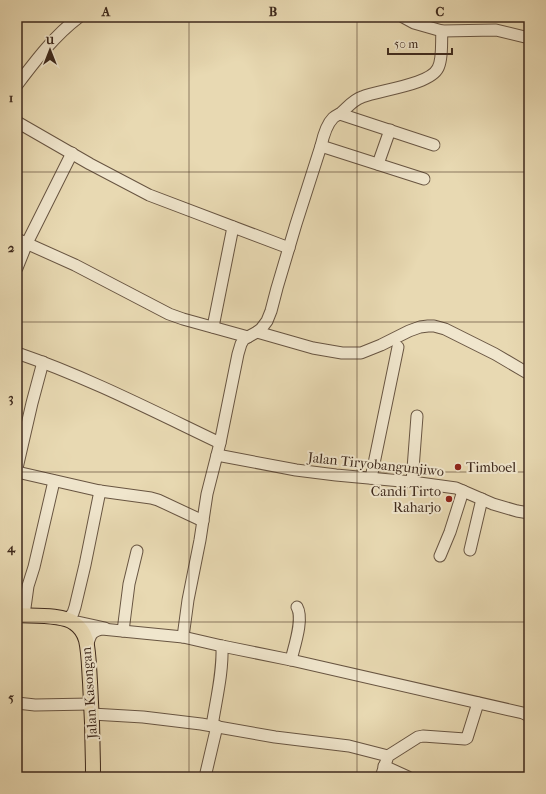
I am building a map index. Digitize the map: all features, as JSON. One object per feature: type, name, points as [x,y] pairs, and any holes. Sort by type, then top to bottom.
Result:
[{"type":"main road","points":[[20,615],[56,617],[70,620]]},
{"type":"main road","name":"Jalan Kasongan","points":[[70,620],[81,630],[86,640],[94,777]]},
{"type":"street","points":[[18,83],[49,44],[79,17]]},
{"type":"street","points":[[403,17],[414,23],[442,31],[496,30],[529,38]]},
{"type":"street","points":[[183,637],[207,494],[220,443],[238,354],[244,339],[261,329],[267,321],[271,311],[326,130],[332,119],[340,114],[355,100],[363,96],[404,86],[430,77],[439,67],[442,31]]},
{"type":"street","points":[[340,114],[434,145]]},
{"type":"street","points":[[17,122],[90,164],[149,195],[289,248]]},
{"type":"street","points":[[378,164],[390,130]]},
{"type":"street","points":[[322,146],[424,179]]},
{"type":"street","points":[[17,268],[72,153]]},
{"type":"street","points":[[213,327],[233,228]]},
{"type":"street","points":[[17,239],[75,265],[169,314],[213,327],[342,354],[362,354],[409,331],[420,327],[434,326],[445,329],[474,343],[529,374]]},
{"type":"street","points":[[370,478],[398,346]]},
{"type":"street","points":[[17,353],[43,362],[103,388],[220,443]]},
{"type":"street","points":[[17,468],[43,362]]},
{"type":"street","points":[[412,482],[417,416]]},
{"type":"street","name":"Jalan Tiryobangunjiwo","points":[[217,455],[336,476],[412,482],[456,488],[493,504],[529,513]]},
{"type":"street","points":[[17,472],[100,491],[158,500],[203,521]]},
{"type":"street","points":[[20,615],[34,567],[54,481]]},
{"type":"street","points":[[100,491],[86,561],[75,607],[70,620],[109,629]]},
{"type":"street","points":[[440,556],[450,532],[462,491]]},
{"type":"street","points":[[470,550],[471,540],[482,499]]},
{"type":"street","points":[[123,630],[128,584],[137,551]]},
{"type":"street","points":[[291,660],[299,624],[300,614],[297,607]]},
{"type":"street","points":[[87,647],[90,638],[96,630],[102,629],[183,637],[478,702],[523,713],[529,716]]},
{"type":"street","points":[[205,777],[214,726],[221,670],[222,646]]},
{"type":"street","points":[[408,777],[382,772],[388,756],[420,736],[465,739],[468,736],[478,702]]},
{"type":"street","points":[[17,703],[91,709],[214,726],[275,737],[349,746],[388,756]]},
{"type":"place","name":"Timboel","points":[[458,467]]},
{"type":"place","name":"Candi Tirto Raharjo","points":[[449,499]]}]
